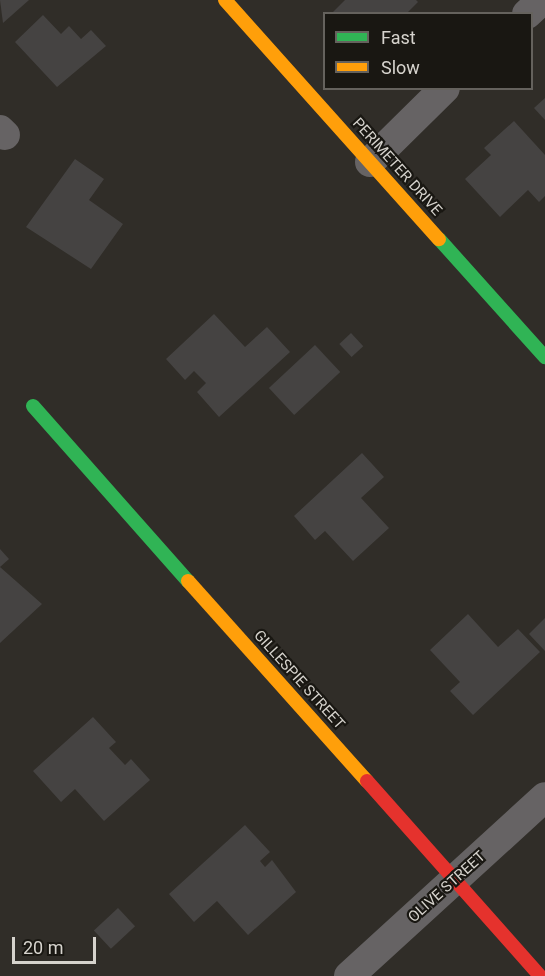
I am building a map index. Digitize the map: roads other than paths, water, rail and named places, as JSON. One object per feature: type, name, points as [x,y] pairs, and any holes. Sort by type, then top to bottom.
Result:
[{"type":"street","name":"PERIMETER DRIVE","points":[[225,0],[545,357]]},
{"type":"street","points":[[529,12],[542,0]]},
{"type":"street","points":[[370,162],[443,90]]},
{"type":"street","name":"GILLESPIE STREET","points":[[33,405],[540,976]]},
{"type":"street","name":"OLIVE STREET","points":[[349,976],[545,797]]}]
